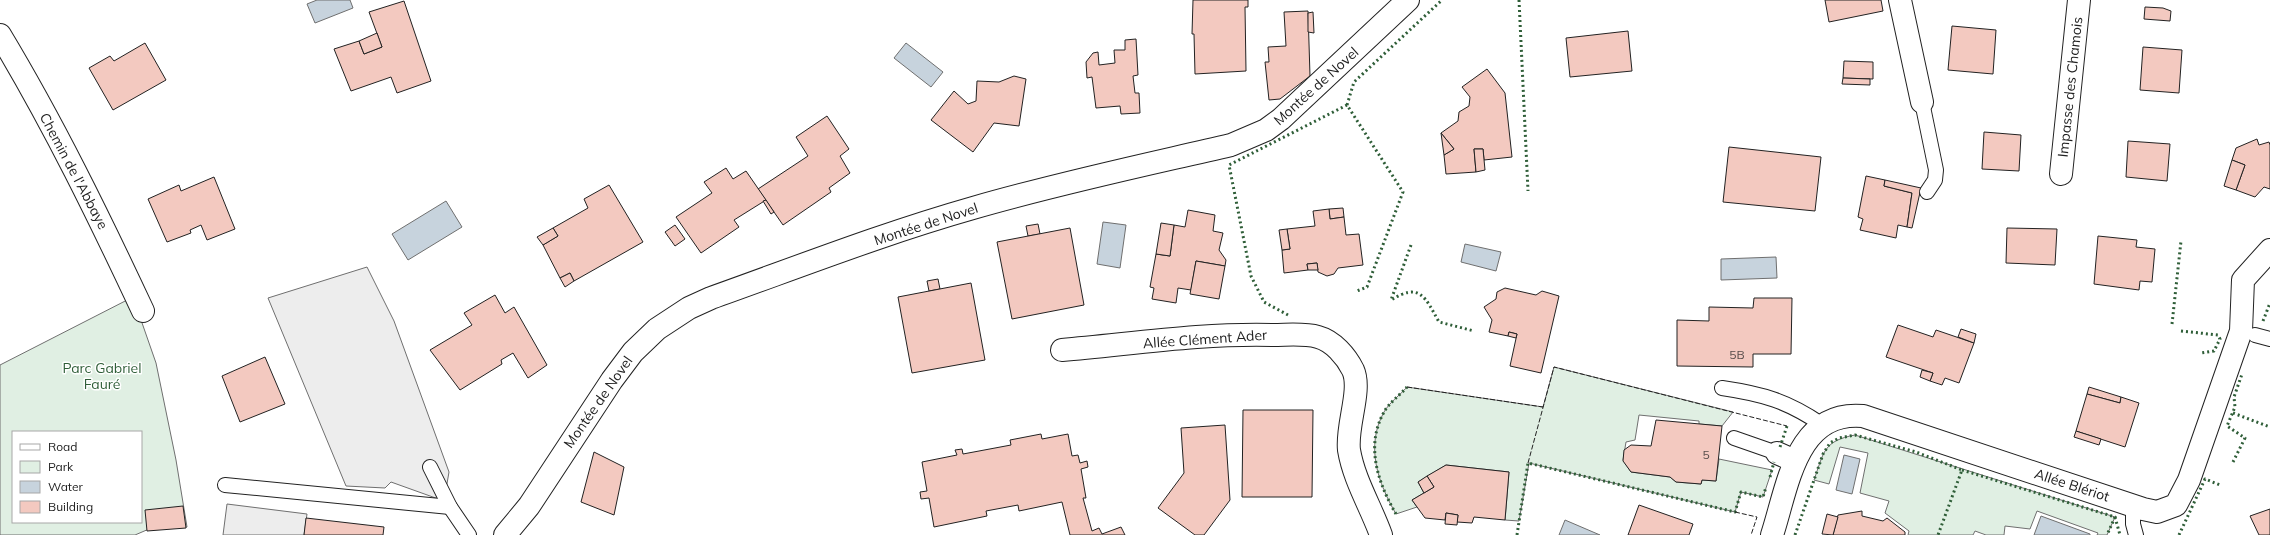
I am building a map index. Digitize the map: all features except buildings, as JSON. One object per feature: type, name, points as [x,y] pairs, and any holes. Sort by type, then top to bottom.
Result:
[{"type":"street","name":"Montée de Novel","points":[[505,535],[529,506],[623,364],[657,329],[689,308],[711,298],[972,208],[1080,179],[1231,145],[1249,138],[1266,130],[1298,105],[1408,0]]},
{"type":"street","points":[[1900,0],[1922,102]]},
{"type":"street","name":"Impasse des Chamois","points":[[2061,174],[2079,0]]},
{"type":"street","name":"Chemin de l'Abbaye","points":[[0,34],[20,68],[106,233],[143,311]]},
{"type":"street","name":"Allée Blériot","points":[[1772,535],[1786,457],[1801,448],[1821,424],[1835,417],[1848,414],[1863,416],[2133,506],[2157,512],[2167,510],[2176,505],[2182,496],[2255,335],[2243,280],[2270,250]]},
{"type":"street","name":"Allée Clément Ader","points":[[1062,350],[1247,334],[1304,335],[1318,337],[1329,342],[1339,350],[1353,371],[1354,400],[1348,434],[1349,450],[1357,478],[1381,535]]},
{"type":"lane","points":[[1922,102],[1936,170],[1935,180],[1927,192]]},
{"type":"lane","points":[[1722,388],[1758,393],[1800,410],[1821,424]]},
{"type":"lane","points":[[1734,438],[1786,457]]},
{"type":"lane","points":[[430,466],[450,507],[469,535]]},
{"type":"lane","points":[[224,485],[450,507]]},
{"type":"lane","points":[[2133,506],[2133,524],[2136,535]]},
{"type":"green space","name":"Parc Gabriel Fauré","points":[[133,297],[156,363],[176,460],[187,527],[149,529],[135,535],[0,535],[0,365]]},
{"type":"green space","points":[[1554,367],[1733,412],[1722,426],[1699,424],[1699,421],[1639,415],[1635,440],[1626,442],[1623,460],[1631,472],[1670,477],[1676,482],[1701,484],[1702,480],[1716,481],[1719,459],[1772,470],[1763,497],[1741,492],[1735,512],[1529,463],[1519,521],[1505,520],[1509,472],[1446,465],[1418,482],[1424,493],[1412,500],[1417,507],[1396,514],[1379,477],[1376,464],[1375,438],[1378,425],[1384,412],[1407,387],[1543,407]]},
{"type":"green space","points":[[1855,435],[2115,517],[2107,535],[2097,535],[2098,533],[2037,511],[2030,529],[2005,526],[2004,535],[1986,535],[1975,531],[1973,535],[1908,535],[1909,531],[1885,513],[1889,501],[1860,493],[1868,453],[1840,447],[1829,484],[1814,480],[1826,449],[1836,441]]},
{"type":"shaded area","points":[[367,267],[394,321],[449,472],[444,501],[391,482],[385,488],[346,486],[268,298]]},
{"type":"shaded area","points":[[227,504],[307,514],[304,535],[223,535]]},
{"type":"water","points":[[317,0],[350,0],[353,8],[315,23],[307,4]]},
{"type":"water","points":[[906,43],[943,72],[931,87],[894,58]]},
{"type":"water","points":[[446,201],[462,227],[408,260],[392,234]]},
{"type":"water","points":[[1103,222],[1126,225],[1120,268],[1097,264]]},
{"type":"water","points":[[1465,244],[1501,252],[1496,271],[1461,262]]},
{"type":"water","points":[[1776,257],[1777,278],[1721,280],[1721,259]]},
{"type":"water","points":[[1844,455],[1860,459],[1852,494],[1836,490]]},
{"type":"water","points":[[2041,516],[2090,534],[2090,535],[2034,535]]},
{"type":"water","points":[[1565,520],[1600,535],[1559,535]]},
{"type":"hedge","points":[[1347,105],[1354,82],[1442,0]]},
{"type":"hedge","points":[[1519,0],[1528,191]]},
{"type":"hedge","points":[[1288,315],[1264,302],[1251,276],[1229,165],[1347,105],[1403,192],[1367,287],[1357,291]]},
{"type":"hedge","points":[[2172,324],[2181,241]]},
{"type":"hedge","points":[[1411,245],[1391,300],[1409,292],[1415,292],[1421,295],[1430,305],[1439,322],[1474,331]]},
{"type":"hedge","points":[[2263,321],[2270,303]]},
{"type":"hedge","points":[[2181,331],[2218,335],[2220,339],[2214,351],[2201,353]]},
{"type":"hedge","points":[[2233,462],[2245,438],[2227,426],[2235,407],[2234,397],[2242,374]]},
{"type":"hedge","points":[[1396,514],[1379,477],[1376,464],[1375,438],[1378,425],[1384,412],[1407,387]]},
{"type":"hedge","points":[[2233,413],[2270,427]]},
{"type":"hedge","points":[[1780,447],[1787,426]]},
{"type":"hedge","points":[[1795,535],[1823,454],[1830,443],[1839,438],[1855,435],[1916,452],[1962,470],[1938,535]]},
{"type":"hedge","points":[[1770,477],[1774,462]]},
{"type":"hedge","points":[[1517,535],[1528,463],[1735,512],[1741,492],[1763,497],[1766,487]]},
{"type":"hedge","points":[[1962,470],[2115,517],[2107,535]]},
{"type":"hedge","points":[[2179,535],[2205,479],[2220,485]]},
{"type":"hedge","points":[[2115,517],[2120,535]]},
{"type":"fence","points":[[1528,463],[1554,367],[1787,426]]},
{"type":"fence","points":[[1407,387],[1543,407]]},
{"type":"fence","points":[[1735,512],[1757,517],[1751,535]]}]
